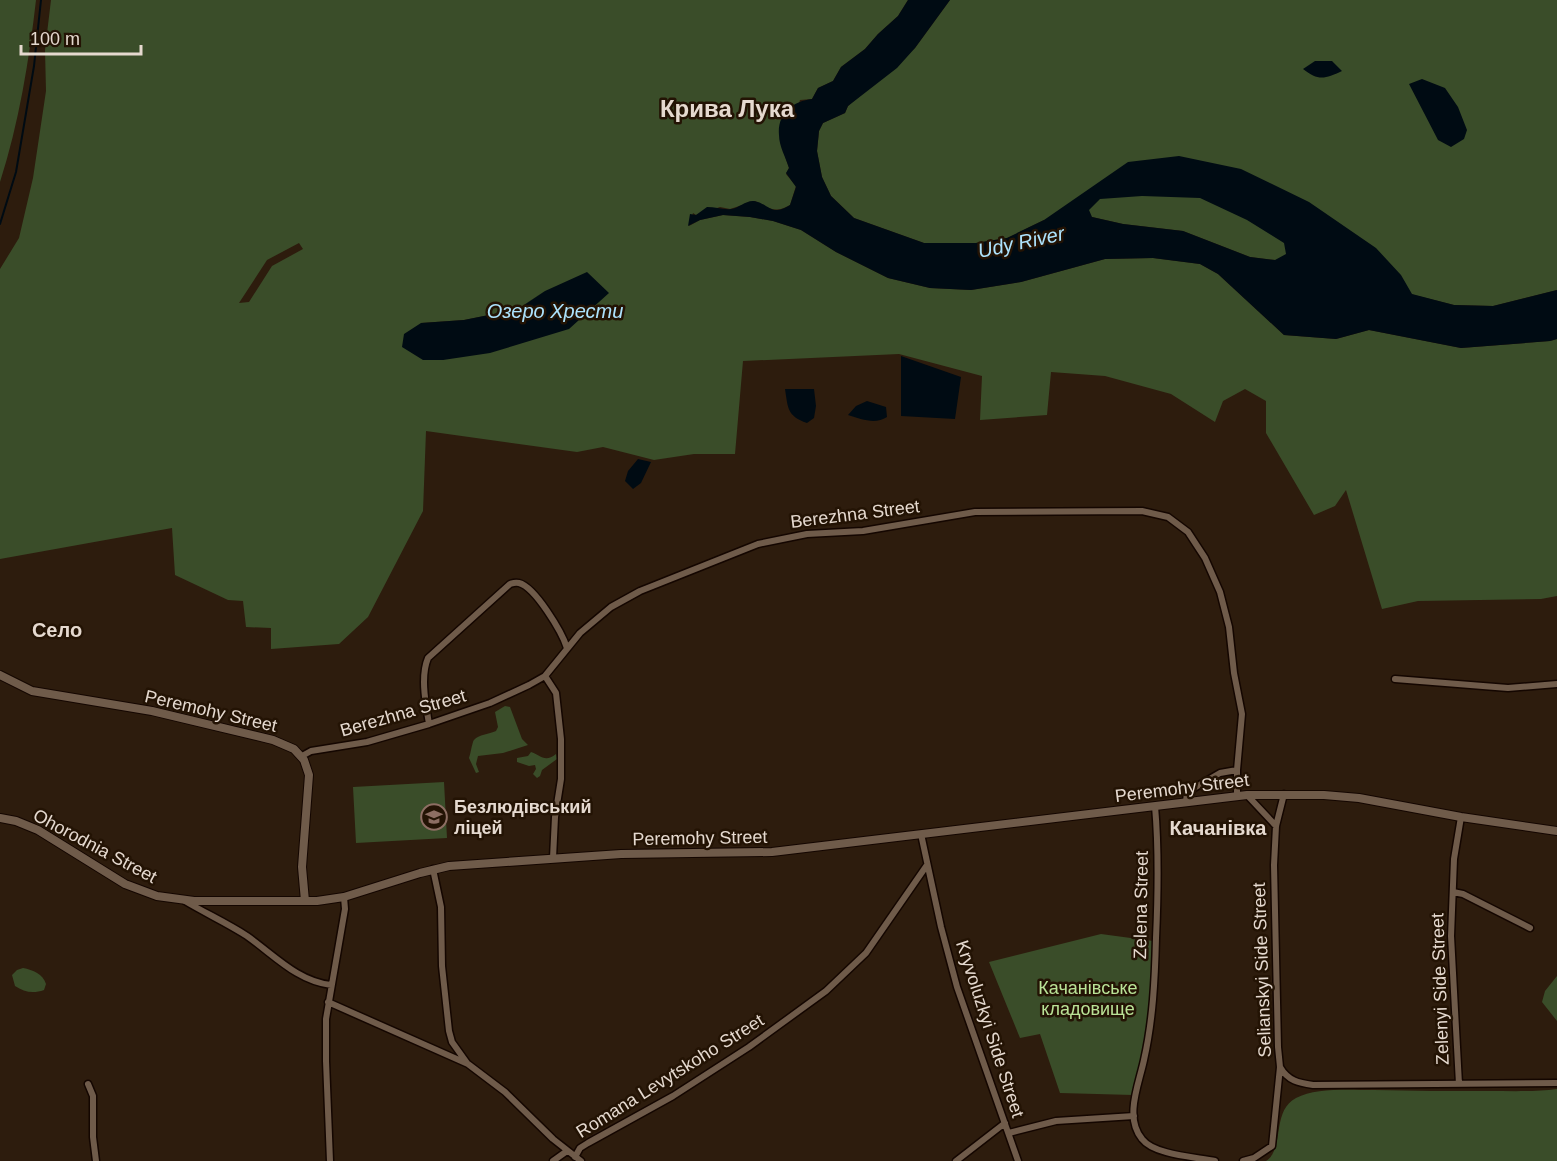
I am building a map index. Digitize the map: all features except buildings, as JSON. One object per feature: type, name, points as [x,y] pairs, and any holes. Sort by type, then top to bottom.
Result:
[{"type":"street","name":"Berezhna Street","points":[[302,756],[311,751],[367,742],[429,724],[535,683],[545,676],[567,648],[596,618],[624,599],[768,541],[814,534],[862,531],[975,512],[1152,512],[1176,522],[1188,532],[1199,546],[1220,592],[1229,627],[1242,714],[1237,796]]},
{"type":"street","points":[[429,724],[425,696],[425,668],[428,658],[510,584],[519,583],[533,594],[558,627],[567,648]]},
{"type":"street","points":[[545,676],[556,693],[561,739],[561,779],[555,817],[553,858]]},
{"type":"street","points":[[1395,678],[1508,688],[1557,684]]},
{"type":"street","name":"Peremohy Street","points":[[1,679],[32,691],[145,710],[273,740],[292,747],[302,756]]},
{"type":"street","points":[[302,756],[309,779],[302,867],[305,901]]},
{"type":"street","points":[[1186,802],[1189,790],[1220,773],[1237,770]]},
{"type":"street","name":"Peremohy Street","points":[[185,901],[305,901],[344,897],[433,869],[471,864],[621,854],[772,852],[1246,795],[1284,794],[1359,798],[1461,817],[1557,831]]},
{"type":"street","name":"Selianskyi Side Street","points":[[1243,1161],[1254,1158],[1272,1146],[1280,1067],[1275,912],[1276,826],[1284,794]]},
{"type":"street","points":[[1246,795],[1276,826]]},
{"type":"street","name":"Zelena Street","points":[[1134,1116],[1134,1103],[1152,1017],[1159,862],[1155,806]]},
{"type":"street","name":"Zelenyi Side Street","points":[[1459,1084],[1451,941],[1455,851],[1461,817]]},
{"type":"street","name":"Ohorodnia Street","points":[[0,818],[16,821],[38,830],[140,891],[185,901],[245,934],[301,976],[331,985]]},
{"type":"street","name":"Kryvoluzkyi Side Street","points":[[921,834],[941,927],[966,1016],[987,1069],[1018,1161]]},
{"type":"street","name":"Romana Levytskoho Street","points":[[578,1159],[580,1148],[673,1096],[749,1047],[826,991],[861,959],[927,865]]},
{"type":"street","points":[[433,869],[441,907],[442,966],[449,1031],[452,1042],[468,1064]]},
{"type":"street","name":"Zelenyi Side Street","points":[[1453,892],[1463,894],[1530,928]]},
{"type":"street","points":[[330,1161],[326,1045],[328,1002],[344,915],[344,897]]},
{"type":"street","points":[[328,1002],[468,1064],[505,1092],[578,1159]]},
{"type":"street","points":[[1280,1067],[1292,1080],[1313,1085],[1557,1083]]},
{"type":"street","points":[[88,1084],[93,1096],[93,1137],[96,1161]]},
{"type":"street","points":[[1009,1133],[1056,1121],[1134,1116],[1139,1134],[1147,1144],[1170,1153],[1215,1161]]},
{"type":"street","points":[[956,1161],[1005,1123]]},
{"type":"street","name":"Romana Levytskoho Street","points":[[553,1161],[567,1151]]},
{"type":"green space","points":[[0,0],[36,0],[22,92],[13,137],[0,182]]},
{"type":"green space","points":[[51,0],[908,0],[898,16],[865,49],[841,67],[833,81],[818,88],[812,99],[800,100],[784,153],[789,168],[786,174],[796,186],[790,205],[776,210],[755,201],[730,209],[720,207],[696,215],[693,213],[689,226],[700,220],[723,215],[773,221],[801,230],[836,252],[888,278],[930,288],[971,290],[1021,282],[1105,259],[1153,258],[1200,264],[1218,274],[1284,335],[1336,339],[1369,330],[1461,348],[1557,339],[1557,596],[1541,599],[1418,601],[1382,609],[1346,490],[1335,506],[1314,515],[1266,433],[1266,401],[1245,389],[1223,401],[1215,422],[1171,394],[1105,376],[1051,372],[1047,415],[980,420],[982,376],[899,354],[743,361],[735,454],[694,454],[654,460],[603,447],[577,452],[426,431],[423,511],[368,617],[339,644],[271,649],[271,628],[246,627],[243,601],[228,600],[175,575],[172,528],[0,559],[0,269],[19,238],[33,178],[46,91],[45,50]],"holes":[[[299,243],[303,249],[272,266],[249,302],[239,303],[267,260]],[[545,291],[443,360],[421,323],[464,320],[518,309]]]},
{"type":"green space","points":[[950,0],[1557,0],[1557,290],[1493,306],[1454,305],[1275,260],[1250,257],[1183,231],[1123,224],[1092,217],[1044,220],[1007,238],[976,243],[924,243],[854,218],[831,196],[822,177],[817,151],[819,131],[823,123],[845,113],[848,106],[915,48]]},
{"type":"green space","points":[[505,706],[510,707],[522,739],[528,745],[503,753],[478,756],[476,764],[479,772],[476,773],[469,758],[473,742],[480,736],[496,731],[498,727],[495,712]]},
{"type":"green space","points":[[531,752],[546,758],[556,754],[557,759],[542,770],[537,778],[533,774],[536,769],[535,765],[529,766],[517,762],[517,758],[528,756]]},
{"type":"green space","points":[[444,782],[447,838],[356,843],[353,787]]},
{"type":"green space","name":"Качанівське кладовище","points":[[1101,934],[1153,941],[1149,1022],[1133,1095],[1060,1093],[1040,1034],[1020,1038],[989,962]]},
{"type":"green space","points":[[23,968],[34,971],[43,978],[46,984],[44,990],[29,992],[15,986],[12,975]]},
{"type":"green space","points":[[1557,976],[1557,1021],[1542,1002],[1545,991]]},
{"type":"green space","points":[[1557,1089],[1557,1161],[1266,1161],[1275,1148],[1283,1112],[1288,1104],[1304,1094],[1345,1090],[1540,1091]]},
{"type":"water","name":"Udy River","points":[[908,0],[950,0],[915,48],[897,68],[848,106],[845,113],[823,123],[819,131],[817,151],[822,177],[831,196],[854,218],[924,243],[976,243],[1007,238],[1044,220],[1128,162],[1179,156],[1241,169],[1309,202],[1376,248],[1401,275],[1412,294],[1454,305],[1493,306],[1557,290],[1557,339],[1461,348],[1369,330],[1336,339],[1284,335],[1218,274],[1200,264],[1153,258],[1105,259],[1021,282],[971,290],[930,288],[888,278],[836,252],[801,230],[773,221],[723,215],[700,220],[688,226],[690,214],[696,215],[707,207],[731,209],[751,201],[774,210],[790,205],[796,187],[786,173],[789,168],[779,139],[779,128],[784,115],[793,106],[812,99],[818,88],[833,81],[841,67],[865,49],[898,16]],"holes":[[[1142,196],[1200,198],[1247,220],[1284,243],[1286,254],[1275,260],[1250,257],[1183,231],[1123,224],[1092,217],[1089,210],[1100,199]]]},
{"type":"water","points":[[1315,61],[1332,61],[1342,71],[1322,78],[1313,76],[1303,69]]},
{"type":"water","points":[[1422,79],[1445,88],[1458,107],[1467,130],[1464,139],[1451,147],[1438,140],[1409,84]]},
{"type":"water","name":"Озеро Хрести","points":[[587,272],[609,293],[569,329],[490,353],[443,360],[423,360],[402,347],[404,334],[421,323],[464,320],[518,309],[545,291]]},
{"type":"water","points":[[901,356],[961,377],[955,419],[901,416]]},
{"type":"water","points":[[785,389],[814,389],[816,406],[814,418],[807,423],[792,414]]},
{"type":"water","points":[[867,401],[886,407],[887,417],[873,421],[848,415],[856,406]]},
{"type":"water","points":[[638,459],[651,462],[641,483],[633,489],[625,481],[628,471]]},
{"type":"waterway","points":[[0,224],[16,172],[34,66],[41,0]]},
{"type":"place","name":"Безлюдівський ліцей","points":[[434,817]]},
{"type":"district","name":"Крива Лука","points":[[727,109]]},
{"type":"district","name":"Село","points":[[57,630]]},
{"type":"district","name":"Качанівка","points":[[1218,828]]}]
